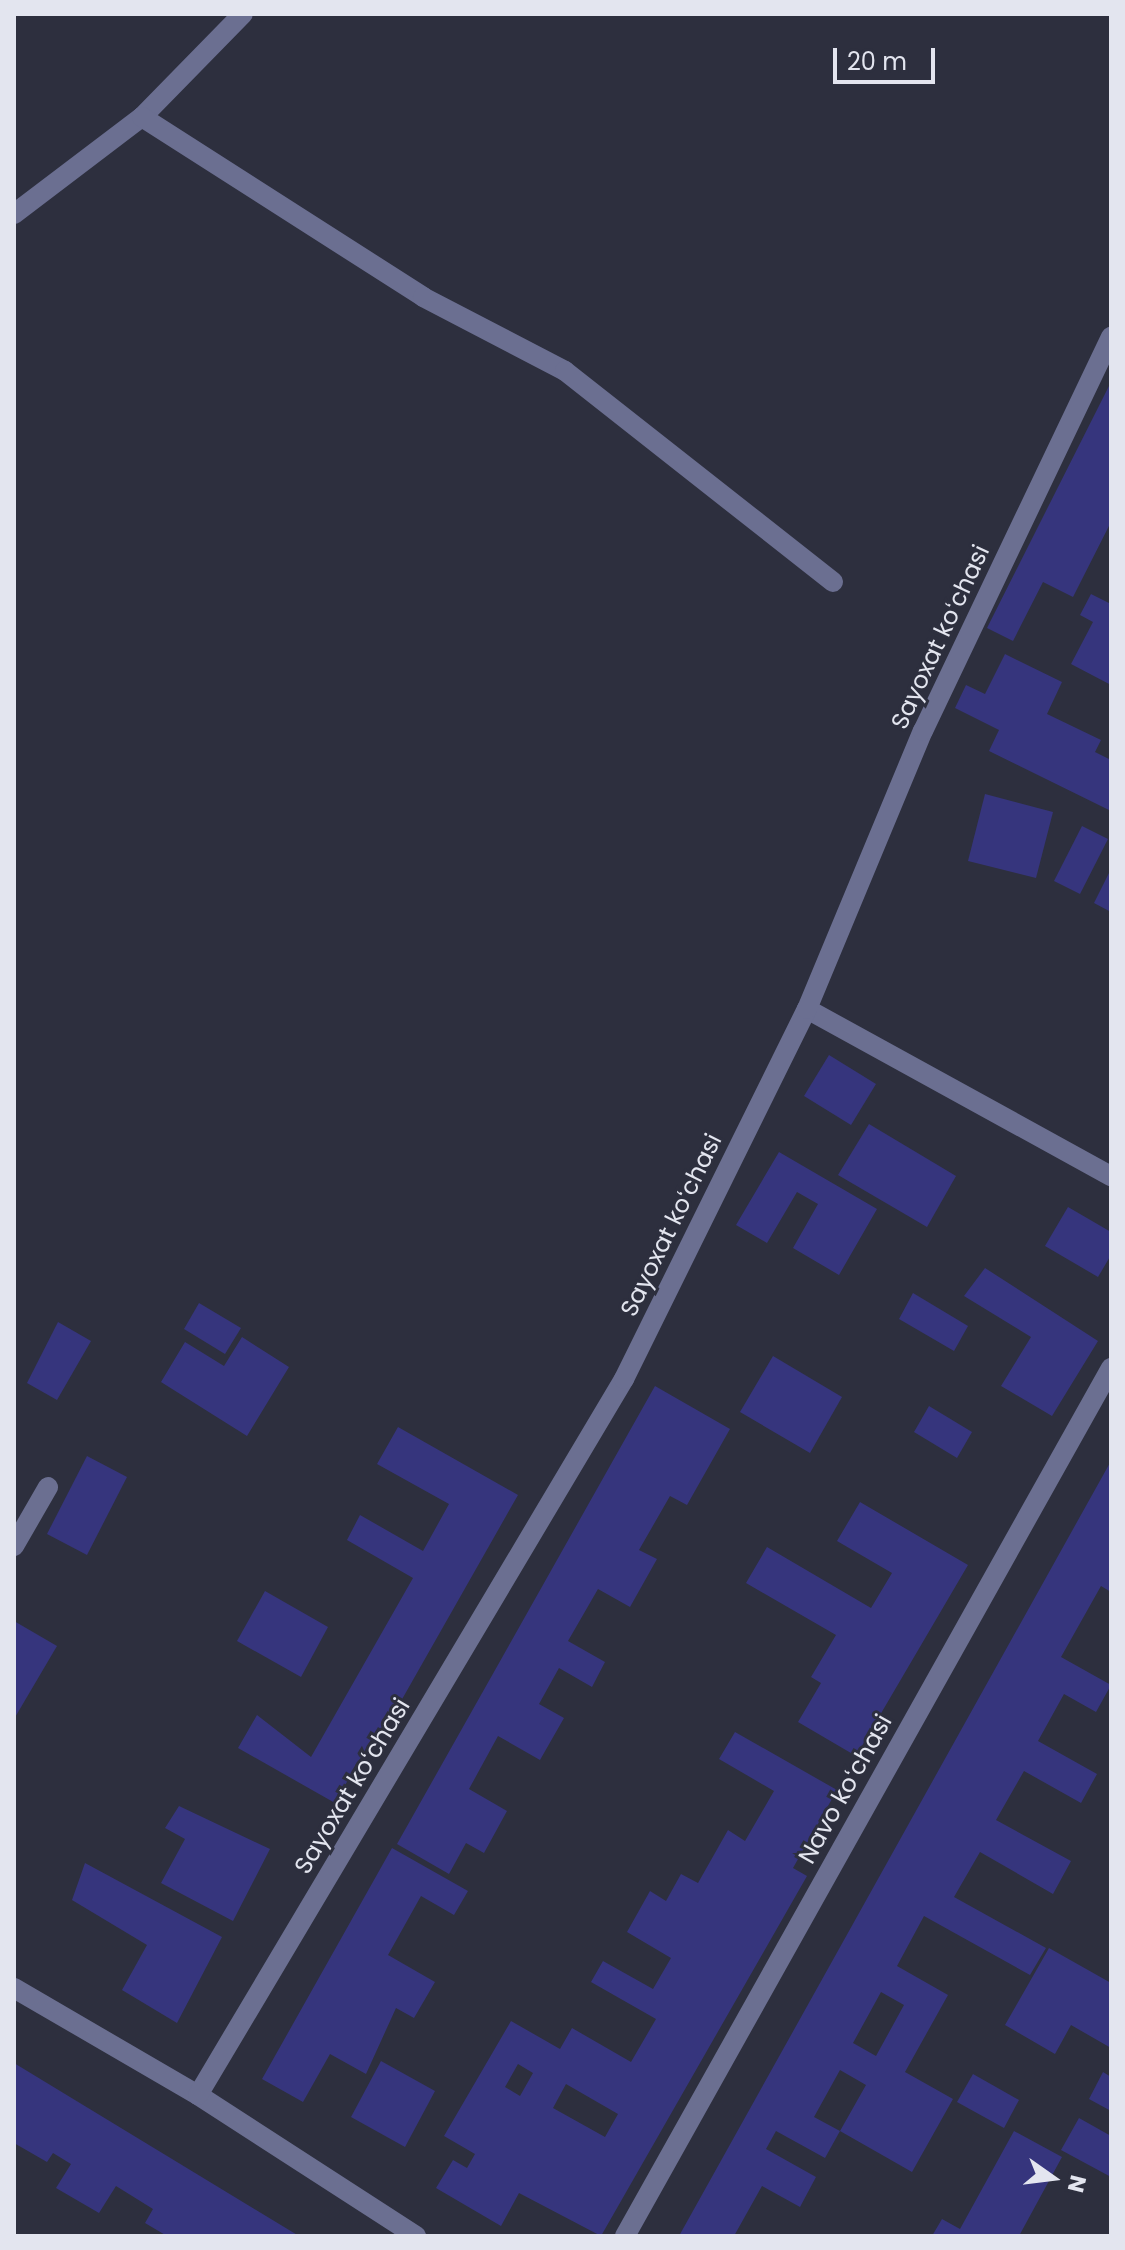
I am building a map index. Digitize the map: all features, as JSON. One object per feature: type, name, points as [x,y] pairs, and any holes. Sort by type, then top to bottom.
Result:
[{"type":"street","points":[[14,214],[142,117],[243,14]]},
{"type":"street","points":[[142,117],[423,297],[565,371],[833,582]]},
{"type":"street","name":"Sayoxat koʻchasi","points":[[198,2095],[624,1379],[807,1009],[923,731],[1111,337]]},
{"type":"street","points":[[807,1009],[1111,1176]]},
{"type":"street","name":"Navo koʻchasi","points":[[625,2236],[1111,1368]]},
{"type":"street","points":[[14,1546],[48,1487]]},
{"type":"street","points":[[14,1988],[198,2095],[416,2236]]},
{"type":"building","points":[[1111,382],[1111,522],[1073,597],[1043,582],[1013,641],[987,628]]},
{"type":"building","points":[[1091,594],[1111,604],[1111,685],[1071,664],[1093,622],[1080,615]]},
{"type":"building","points":[[1005,654],[1062,682],[1047,714],[1101,740],[1095,752],[1111,760],[1111,811],[989,751],[999,730],[955,708],[966,685],[985,694]]},
{"type":"building","points":[[985,794],[1053,812],[1036,878],[968,861]]},
{"type":"building","points":[[1082,826],[1108,839],[1080,894],[1054,881]]},
{"type":"building","points":[[1111,869],[1111,912],[1094,903]]},
{"type":"building","points":[[829,1055],[876,1084],[851,1125],[804,1096]]},
{"type":"building","points":[[869,1124],[956,1176],[927,1227],[838,1175]]},
{"type":"building","points":[[779,1152],[877,1209],[839,1275],[793,1248],[818,1204],[797,1192],[767,1243],[736,1225]]},
{"type":"building","points":[[1068,1207],[1111,1232],[1111,1255],[1098,1277],[1045,1246]]},
{"type":"building","points":[[985,1268],[1098,1341],[1052,1416],[1001,1386],[1031,1337],[964,1296]]},
{"type":"building","points":[[913,1293],[968,1326],[954,1351],[899,1319]]},
{"type":"building","points":[[199,1303],[241,1328],[225,1354],[184,1329]]},
{"type":"building","points":[[58,1322],[91,1341],[57,1400],[27,1383]]},
{"type":"building","points":[[242,1337],[289,1367],[247,1436],[161,1382],[185,1342],[224,1366]]},
{"type":"building","points":[[773,1356],[842,1397],[810,1453],[740,1412]]},
{"type":"building","points":[[655,1386],[730,1429],[687,1505],[670,1496],[639,1550],[657,1559],[630,1607],[598,1589],[568,1641],[605,1662],[592,1687],[559,1668],[539,1704],[564,1718],[540,1760],[498,1736],[469,1789],[507,1811],[484,1853],[466,1843],[449,1874],[397,1844]]},
{"type":"building","points":[[929,1406],[972,1432],[957,1458],[914,1432]]},
{"type":"building","points":[[398,1427],[518,1495],[384,1731],[378,1727],[335,1803],[238,1748],[257,1715],[311,1757],[413,1578],[347,1540],[360,1515],[423,1551],[449,1504],[377,1464]]},
{"type":"building","points":[[87,1456],[127,1477],[87,1555],[47,1534]]},
{"type":"building","points":[[1111,1461],[1111,1592],[1101,1586],[1061,1657],[1111,1685],[1096,1712],[1064,1694],[1038,1741],[1097,1774],[1081,1803],[1024,1771],[996,1820],[1071,1861],[1053,1894],[980,1852],[954,1897],[1046,1948],[1030,1975],[924,1916],[897,1966],[948,1995],[905,2072],[953,2099],[912,2172],[840,2131],[825,2158],[776,2131],[766,2149],[816,2177],[800,2207],[762,2186],[734,2236],[679,2236]],"holes":[[[881,1992],[904,2005],[876,2056],[853,2043]],[[840,2070],[866,2085],[840,2131],[814,2117]]]},
{"type":"building","points":[[860,1502],[968,1565],[856,1756],[798,1722],[821,1683],[811,1677],[836,1635],[746,1583],[767,1547],[871,1608],[892,1573],[837,1541]]},
{"type":"building","points":[[265,1591],[328,1627],[301,1677],[237,1641]]},
{"type":"building","points":[[14,1621],[57,1646],[14,1719]]},
{"type":"building","points":[[735,1732],[837,1790],[793,1868],[807,1876],[601,2236],[519,2193],[501,2226],[436,2188],[453,2160],[467,2168],[475,2154],[444,2136],[511,2021],[560,2049],[572,2028],[631,2062],[656,2019],[591,1982],[603,1961],[653,1989],[671,1958],[627,1932],[650,1891],[666,1901],[681,1874],[698,1883],[728,1830],[745,1841],[774,1791],[719,1759]],"holes":[[[518,2064],[533,2073],[520,2096],[505,2087]],[[566,2084],[618,2114],[605,2137],[553,2108]]]},
{"type":"building","points":[[179,1806],[270,1849],[233,1921],[161,1883],[185,1839],[165,1828]]},
{"type":"building","points":[[392,1848],[468,1891],[454,1915],[421,1896],[388,1955],[435,1982],[414,2018],[396,2008],[366,2074],[330,2054],[303,2102],[262,2079]]},
{"type":"building","points":[[85,1863],[222,1937],[177,2023],[122,1990],[147,1945],[72,1900]]},
{"type":"building","points":[[1049,1948],[1111,1983],[1111,2048],[1071,2025],[1055,2054],[1005,2025]]},
{"type":"building","points":[[381,2061],[435,2091],[405,2147],[351,2117]]},
{"type":"building","points":[[14,2063],[299,2236],[167,2236],[145,2223],[153,2209],[116,2186],[99,2213],[56,2188],[71,2164],[53,2153],[47,2162],[14,2143]]},
{"type":"building","points":[[1103,2072],[1111,2077],[1111,2111],[1089,2099]]},
{"type":"building","points":[[973,2074],[1019,2100],[1004,2128],[957,2102]]},
{"type":"building","points":[[1079,2118],[1111,2136],[1111,2177],[1061,2150]]},
{"type":"building","points":[[1014,2131],[1062,2157],[1019,2236],[932,2236],[942,2219],[960,2229]]}]
